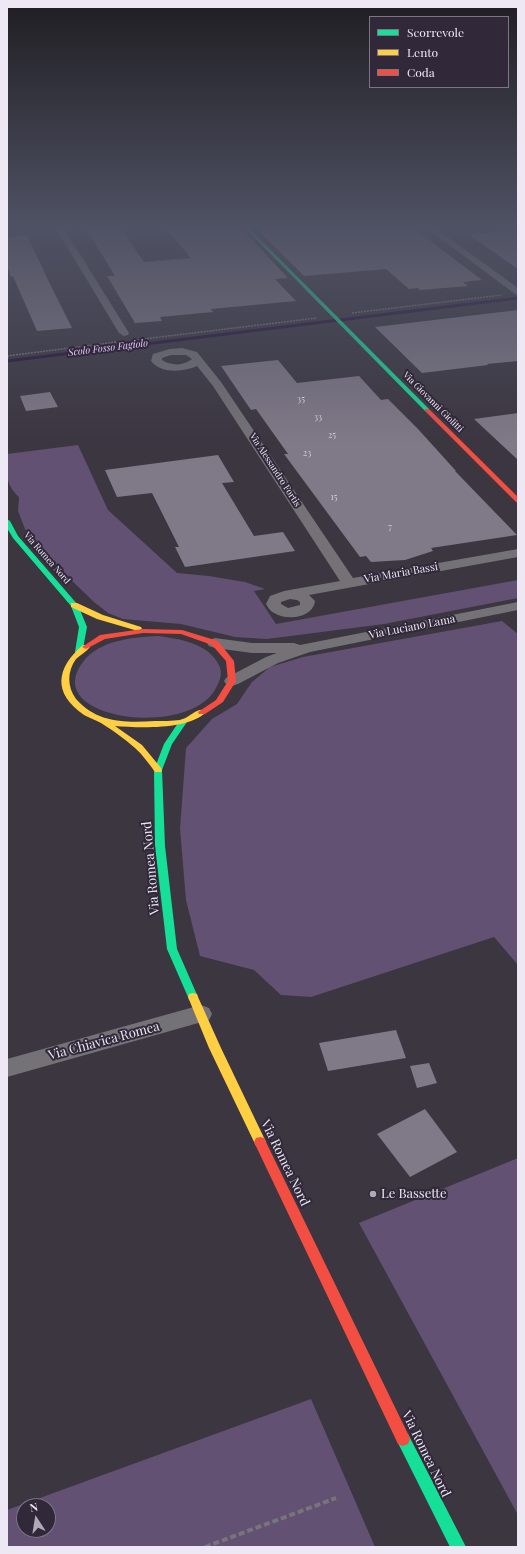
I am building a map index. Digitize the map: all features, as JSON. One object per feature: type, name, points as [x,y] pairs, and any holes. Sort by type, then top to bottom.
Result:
[{"type":"main road","name":"Via Giovanni Giolitti","points":[[318,300],[518,501]]},
{"type":"main road","name":"Via Romea Nord","points":[[7,521],[15,536],[74,605],[83,627],[79,652]]},
{"type":"main road","name":"Via Romea Nord","points":[[74,605],[100,617],[143,630]]},
{"type":"main road","points":[[100,720],[135,725],[183,722],[219,702],[232,681],[230,660],[214,644],[182,632],[143,630],[103,637],[79,652],[65,671],[66,692],[78,707],[139,747],[158,770]]},
{"type":"main road","name":"Via Romea Nord","points":[[183,722],[168,744],[158,770],[160,846],[172,949],[215,1048],[458,1547]]},
{"type":"street","points":[[100,300],[121,337]]},
{"type":"street","name":"Via Alessandro Fortis","points":[[198,360],[221,389],[349,583]]},
{"type":"street","name":"Via Maria Bassi","points":[[284,595],[518,553]]},
{"type":"street","name":"Via Luciano Lama","points":[[232,681],[272,660],[306,648],[518,606]]},
{"type":"street","name":"Via Luciano Lama","points":[[214,644],[252,648],[306,648]]},
{"type":"street","name":"Via Chiavica Romea","points":[[7,1068],[201,1014]]},
{"type":"path","points":[[134,340],[178,337],[234,328],[467,300]]},
{"type":"path","points":[[7,356],[121,337]]},
{"type":"path","points":[[205,1547],[336,1498]]},
{"type":"shaded area","points":[[78,445],[108,510],[177,573],[209,576],[245,582],[265,589],[254,591],[276,624],[518,580],[518,598],[384,624],[267,639],[235,637],[181,624],[123,619],[108,613],[94,602],[42,552],[25,529],[18,511],[19,497],[11,487],[7,477],[7,454]]},
{"type":"shaded area","points":[[502,621],[518,634],[518,965],[494,937],[311,997],[281,995],[254,970],[200,956],[186,900],[180,829],[186,748],[212,719],[237,704],[252,682],[270,667],[303,657]]},
{"type":"shaded area","points":[[158,636],[193,643],[208,652],[219,665],[221,674],[220,680],[216,688],[201,704],[178,714],[150,718],[123,716],[99,709],[81,697],[75,682],[83,662],[90,655],[107,644],[138,637]]},
{"type":"shaded area","points":[[518,1158],[518,1515],[359,1223]]},
{"type":"shaded area","points":[[311,1399],[375,1547],[7,1547],[7,1510],[16,1507],[16,1538],[56,1538],[56,1498],[40,1498]]},
{"type":"building","points":[[23,300],[58,300],[72,328],[37,331]]},
{"type":"building","points":[[121,300],[295,300],[296,301],[211,309],[213,312],[160,317],[162,321],[135,323]]},
{"type":"building","points":[[518,310],[518,361],[422,373],[375,327]]},
{"type":"building","points":[[278,360],[297,383],[359,376],[381,400],[388,399],[418,429],[455,471],[517,535],[431,548],[433,551],[405,560],[371,562],[366,556],[360,557],[284,454],[288,454],[256,409],[251,410],[221,366]]},
{"type":"building","points":[[50,392],[58,407],[26,411],[20,396]]},
{"type":"building","points":[[518,413],[518,460],[474,419]]},
{"type":"building","points":[[218,455],[234,482],[222,483],[254,536],[283,532],[295,551],[185,567],[175,547],[179,547],[152,493],[117,497],[105,470]]},
{"type":"building","points":[[396,1030],[406,1058],[328,1071],[319,1043]]},
{"type":"building","points":[[429,1063],[437,1083],[417,1088],[410,1066]]},
{"type":"building","points":[[425,1109],[457,1152],[410,1177],[377,1134]]},
{"type":"waterway","name":"Scolo Fosso Fagiolo","points":[[7,361],[506,300]]},
{"type":"traffic: fast","points":[[318,300],[427,410]]},
{"type":"traffic: fast","points":[[7,521],[15,537],[74,605],[83,627],[79,652]]},
{"type":"traffic: fast","points":[[183,722],[168,744],[158,770],[160,846],[172,949],[193,997]]},
{"type":"traffic: fast","points":[[403,1439],[458,1547]]},
{"type":"traffic: slow","points":[[74,605],[100,617],[138,629]]},
{"type":"traffic: slow","points":[[86,647],[75,656],[68,667],[65,677],[66,687],[70,697],[88,714],[100,720],[115,724],[133,724],[183,722],[202,712]]},
{"type":"traffic: slow","points":[[105,723],[139,747],[158,770]]},
{"type":"traffic: slow","points":[[193,997],[215,1048],[260,1142]]},
{"type":"traffic: jam","points":[[427,410],[518,501]]},
{"type":"traffic: jam","points":[[143,631],[182,632],[215,643],[230,661],[232,681],[219,702],[202,712]]},
{"type":"traffic: jam","points":[[86,647],[103,637],[143,631]]},
{"type":"traffic: jam","points":[[260,1142],[403,1439]]},
{"type":"place","name":"Le Bassette","points":[[373,1194]]}]
